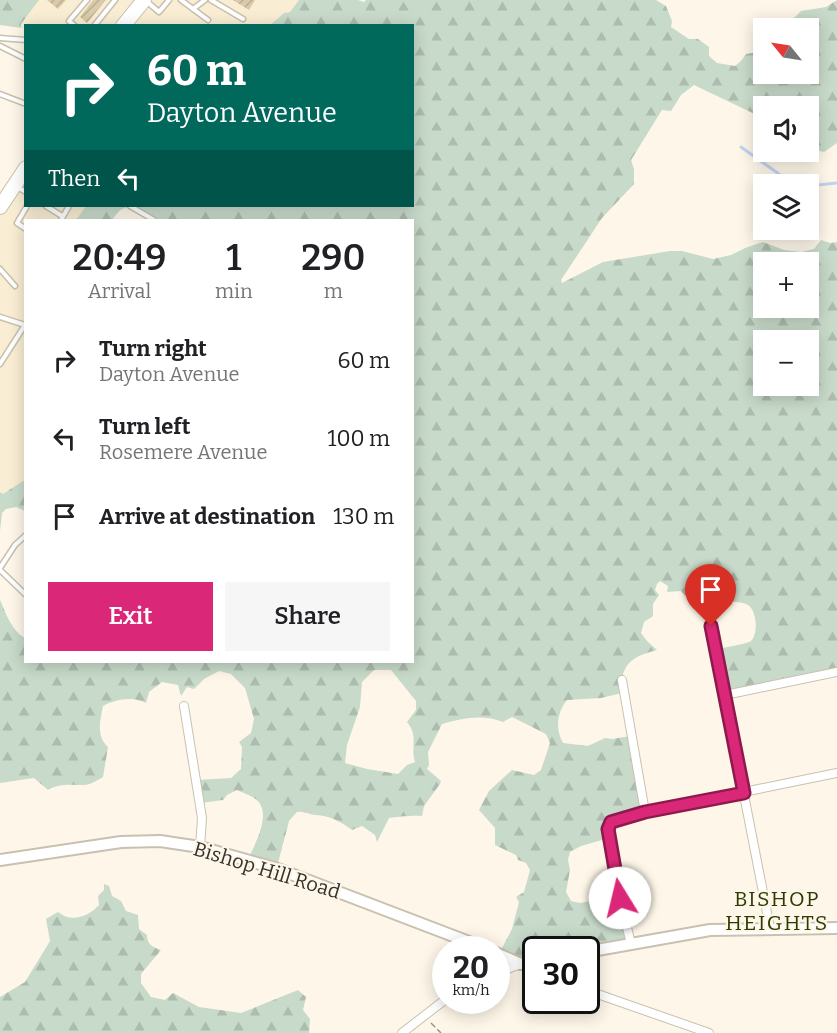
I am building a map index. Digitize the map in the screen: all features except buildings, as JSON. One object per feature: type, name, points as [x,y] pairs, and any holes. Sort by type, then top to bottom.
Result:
[{"type":"highway","points":[[125,24],[144,0]]},
{"type":"highway","points":[[0,207],[20,189]]},
{"type":"street","points":[[711,626],[770,928]]},
{"type":"street","points":[[725,695],[837,672]]},
{"type":"street","points":[[622,680],[645,812]]},
{"type":"street","points":[[184,706],[202,818],[201,847]]},
{"type":"street","points":[[631,945],[608,829],[611,822],[645,812],[837,773]]},
{"type":"street","name":"Bishop Hill Road","points":[[0,860],[121,842],[160,842],[201,847],[278,869],[453,936]]},
{"type":"street","points":[[600,950],[710,930],[837,928]]},
{"type":"street","points":[[510,959],[521,964]]},
{"type":"street","points":[[510,968],[521,964]]},
{"type":"street","points":[[600,995],[709,1033]]},
{"type":"street","points":[[402,1033],[432,1009]]},
{"type":"lane","points":[[96,24],[115,0]]},
{"type":"lane","points":[[144,0],[159,12],[169,0]]},
{"type":"lane","points":[[181,0],[208,20]]},
{"type":"lane","points":[[193,9],[205,0]]},
{"type":"lane","points":[[211,0],[243,19]]},
{"type":"lane","points":[[73,24],[69,21],[86,4]]},
{"type":"lane","points":[[94,14],[100,18]]},
{"type":"lane","points":[[0,38],[24,40]]},
{"type":"lane","points":[[0,46],[24,58]]},
{"type":"lane","points":[[0,94],[24,103]]},
{"type":"lane","points":[[24,228],[16,223],[26,207]]},
{"type":"lane","points":[[47,207],[62,218]]},
{"type":"lane","points":[[132,207],[152,219]]},
{"type":"lane","points":[[0,269],[15,286]]},
{"type":"lane","points":[[0,317],[24,325]]},
{"type":"lane","points":[[0,364],[24,327]]},
{"type":"lane","points":[[24,538],[15,545],[0,569],[24,592]]},
{"type":"path","points":[[423,1016],[441,1033]]},
{"type":"shaded area","points":[[39,0],[299,0],[290,12],[284,13],[271,24],[24,24],[24,29],[21,28],[21,24]]},
{"type":"shaded area","points":[[24,173],[24,207],[85,207],[77,219],[24,219],[24,482],[3,494],[0,492],[0,208]]},
{"type":"green space","points":[[0,0],[39,0],[21,24],[21,28],[0,25]]},
{"type":"green space","points":[[299,0],[358,0],[364,2],[366,0],[656,0],[666,6],[672,21],[671,27],[689,39],[698,39],[709,47],[709,56],[717,63],[735,66],[746,54],[753,53],[753,84],[819,84],[819,18],[794,18],[801,11],[826,7],[837,0],[837,143],[824,152],[819,151],[819,96],[753,96],[753,113],[694,85],[681,95],[671,111],[662,110],[631,160],[634,169],[634,184],[602,218],[561,280],[562,283],[603,262],[670,251],[682,251],[713,259],[731,255],[763,242],[784,250],[801,252],[814,249],[821,240],[830,243],[837,242],[837,671],[728,693],[717,650],[752,640],[756,622],[751,608],[738,602],[720,603],[713,597],[697,597],[689,600],[681,591],[667,592],[668,586],[660,581],[655,590],[659,595],[653,604],[653,616],[644,622],[641,633],[657,650],[629,663],[623,675],[622,693],[601,698],[567,700],[559,715],[558,726],[563,743],[588,746],[605,738],[630,736],[644,811],[612,821],[609,838],[581,846],[570,852],[566,892],[571,901],[580,903],[618,896],[630,943],[600,948],[600,936],[522,936],[522,965],[510,958],[508,936],[519,902],[516,897],[524,892],[530,870],[526,863],[518,860],[516,855],[495,845],[495,828],[479,810],[489,791],[512,770],[534,775],[541,770],[550,743],[546,734],[512,717],[503,722],[488,718],[472,718],[442,724],[428,752],[427,769],[441,781],[440,784],[424,806],[422,816],[389,818],[377,842],[375,835],[362,826],[352,830],[330,818],[297,812],[289,821],[277,867],[249,858],[258,837],[263,814],[262,807],[256,799],[237,790],[223,800],[201,803],[197,780],[231,778],[241,769],[242,747],[239,742],[251,733],[254,719],[245,688],[231,674],[219,671],[204,679],[194,689],[187,687],[181,696],[178,685],[162,682],[149,692],[146,703],[124,699],[103,706],[100,733],[108,747],[103,777],[94,782],[86,785],[61,785],[48,790],[34,778],[0,783],[0,600],[13,627],[24,637],[24,663],[414,663],[414,219],[147,219],[143,213],[131,207],[414,207],[414,24],[271,24],[284,13],[290,12]],"holes":[[[374,670],[391,670],[416,701],[416,710],[407,722],[413,732],[415,762],[407,765],[398,774],[345,763],[347,745],[360,707],[362,682]]]},
{"type":"green space","points":[[85,207],[127,207],[120,210],[113,219],[77,219]]},
{"type":"green space","points":[[24,481],[24,511],[16,507],[6,509],[2,513],[0,531],[0,492],[3,494]]},
{"type":"green space","points":[[104,884],[109,886],[112,896],[121,901],[126,911],[138,915],[139,929],[147,935],[151,945],[161,950],[141,974],[141,983],[151,997],[165,1000],[173,993],[199,1007],[241,1013],[298,990],[306,997],[303,1010],[310,1019],[309,1033],[0,1033],[0,997],[25,982],[50,941],[46,919],[58,912],[74,918],[90,913],[99,905],[98,896],[104,890]]},
{"type":"waterway","points":[[741,147],[779,174]]},
{"type":"waterway","points":[[819,185],[837,183]]},
{"type":"district","name":"BISHOP HEIGHTS","points":[[777,911]]},
{"type":"route","points":[[620,898],[608,829],[611,822],[645,812],[744,793],[711,626]]}]
